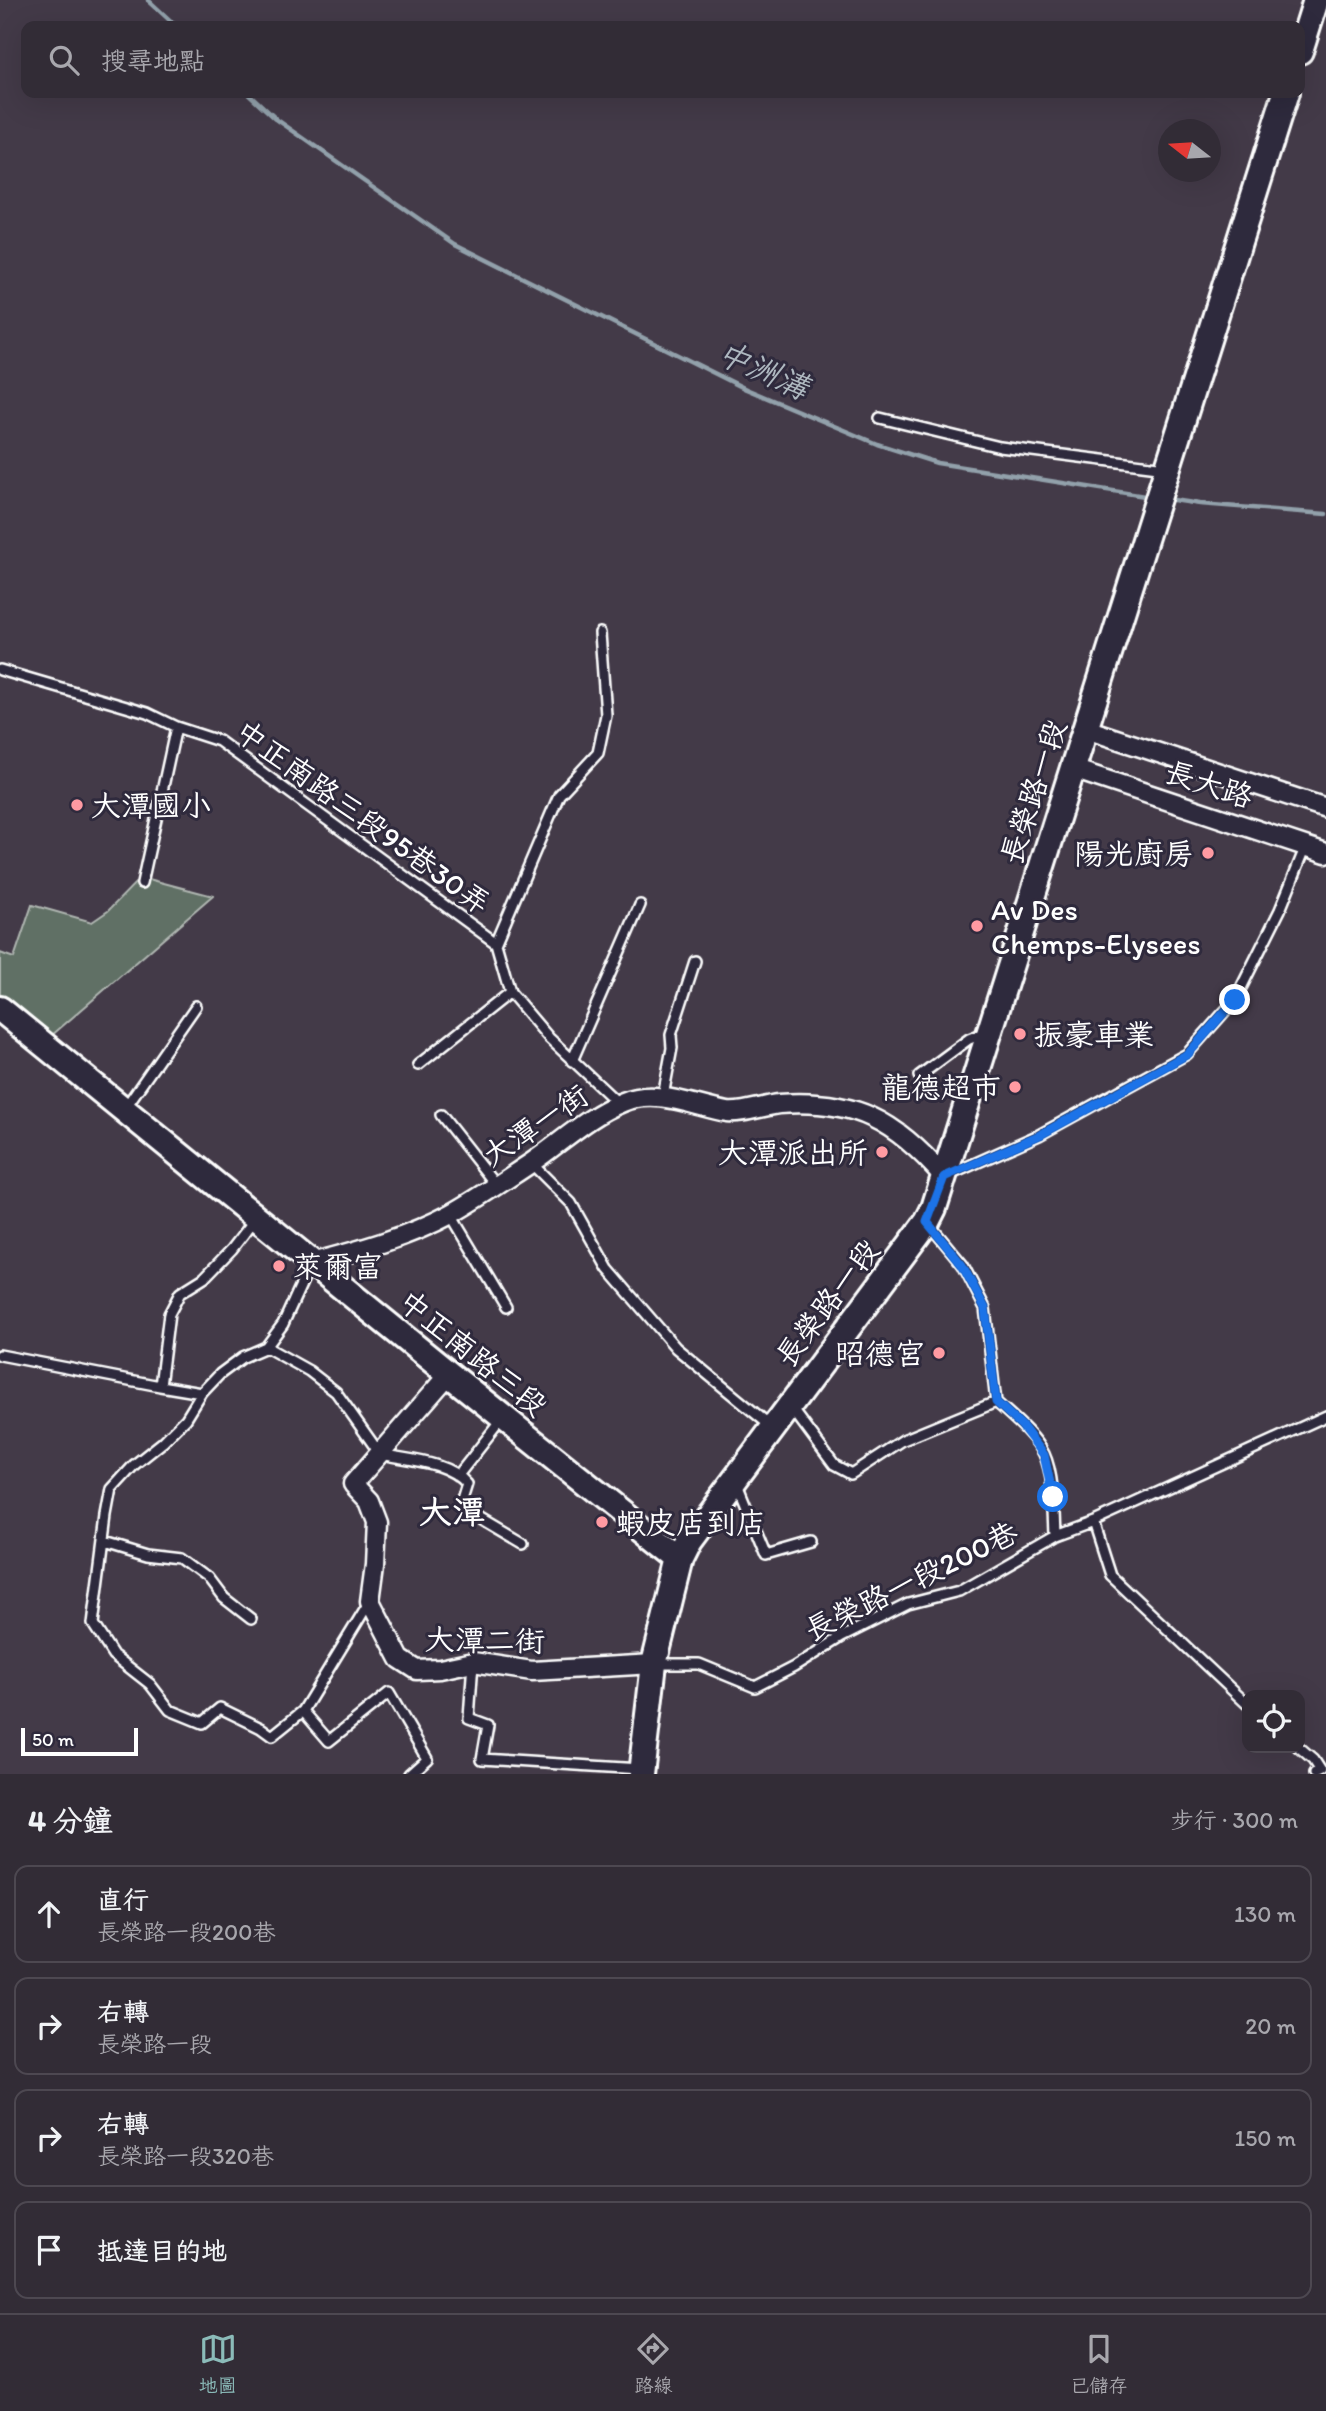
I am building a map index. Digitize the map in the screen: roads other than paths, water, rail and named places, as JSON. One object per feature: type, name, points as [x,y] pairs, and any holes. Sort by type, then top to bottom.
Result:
[{"type":"street","points":[[1305,35],[1316,0]]},
{"type":"street","name":"長榮路一段","points":[[641,1771],[654,1664],[680,1559],[688,1541],[927,1222],[944,1177],[1284,98]]},
{"type":"street","name":"長大路","points":[[1086,729],[1326,808]]},
{"type":"street","name":"長大路","points":[[1073,769],[1326,853]]},
{"type":"street","name":"中正南路三段","points":[[0,1009],[680,1559]]},
{"type":"street","name":"大潭一街","points":[[311,1263],[369,1247],[451,1214],[531,1163],[593,1116],[627,1100],[663,1096],[730,1112],[764,1105],[812,1102],[840,1107],[876,1118],[904,1136],[944,1177]]},
{"type":"street","points":[[370,1601],[377,1522],[369,1501],[354,1484],[449,1374]]},
{"type":"street","name":"大潭二街","points":[[370,1601],[400,1659],[417,1670],[440,1669],[472,1662],[532,1671],[654,1664]]},
{"type":"lane","points":[[880,418],[1000,447],[1167,468]]},
{"type":"lane","points":[[600,633],[606,715],[598,753],[559,795],[496,943],[510,992],[549,1038],[618,1104]]},
{"type":"lane","name":"中正南路三段95巷30弄","points":[[0,670],[146,713],[176,727],[219,741],[496,943]]},
{"type":"lane","points":[[142,883],[176,727]]},
{"type":"lane","points":[[944,1177],[1040,1135],[1188,1054],[1235,1000],[1280,910],[1306,846]]},
{"type":"lane","points":[[572,1061],[640,905]]},
{"type":"lane","points":[[663,1096],[672,1048],[671,1035],[695,961]]},
{"type":"lane","points":[[418,1065],[510,992]]},
{"type":"lane","points":[[124,1109],[196,1006]]},
{"type":"lane","points":[[919,1076],[969,1039],[989,1031]]},
{"type":"lane","points":[[442,1115],[496,1185]]},
{"type":"lane","points":[[531,1163],[571,1203],[608,1269],[676,1348],[773,1428]]},
{"type":"lane","points":[[451,1214],[506,1307]]},
{"type":"lane","points":[[160,1385],[169,1314],[180,1293],[204,1278],[232,1249],[256,1218]]},
{"type":"lane","points":[[790,1405],[834,1465],[851,1474],[903,1440],[996,1402],[985,1308],[962,1265],[927,1222]]},
{"type":"lane","points":[[311,1263],[283,1324],[266,1348],[243,1357],[220,1374],[202,1393],[187,1419],[134,1465],[112,1489],[93,1624],[113,1656],[150,1684],[170,1710],[202,1723],[220,1708],[272,1736],[303,1711],[370,1601]]},
{"type":"lane","points":[[266,1348],[309,1371],[336,1392],[380,1454],[459,1474],[467,1484],[462,1500],[463,1508],[523,1544]]},
{"type":"lane","points":[[0,1354],[202,1393]]},
{"type":"lane","name":"長榮路一段200巷","points":[[654,1664],[699,1664],[755,1687],[842,1637],[908,1604],[958,1591],[1055,1536],[1053,1497],[1044,1455],[1022,1426],[996,1402]]},
{"type":"lane","points":[[1055,1536],[1093,1522],[1326,1416]]},
{"type":"lane","points":[[459,1474],[503,1418]]},
{"type":"lane","points":[[735,1479],[766,1555],[811,1542]]},
{"type":"lane","points":[[1093,1522],[1110,1575],[1242,1699]]},
{"type":"lane","points":[[105,1541],[148,1554],[181,1558],[209,1578],[224,1598],[251,1619]]},
{"type":"lane","points":[[472,1662],[469,1718],[488,1725],[482,1759],[641,1771]]},
{"type":"lane","points":[[303,1711],[329,1741],[389,1693],[427,1758],[410,1774]]},
{"type":"lane","points":[[1304,1753],[1320,1771],[1314,1774]]},
{"type":"waterway","name":"中洲溝","points":[[148,0],[171,21]]},
{"type":"waterway","name":"中洲溝","points":[[253,98],[276,119],[455,244],[746,389],[877,444],[937,463],[1151,497]]},
{"type":"waterway","name":"中洲溝","points":[[1167,499],[1326,514]]},
{"type":"place","name":"大潭國小","points":[[77,805]]},
{"type":"place","name":"陽光廚房","points":[[1208,853]]},
{"type":"place","name":"Av Des Chemps-Elysees","points":[[977,926]]},
{"type":"place","name":"振豪車業","points":[[1020,1034]]},
{"type":"place","name":"龍德超市","points":[[1015,1087]]},
{"type":"place","name":"大潭派出所","points":[[882,1152]]},
{"type":"place","name":"萊爾富","points":[[279,1266]]},
{"type":"place","name":"昭德宮","points":[[939,1353]]},
{"type":"place","name":"蝦皮店到店","points":[[602,1522]]},
{"type":"district","name":"大潭","points":[[452,1511]]}]
